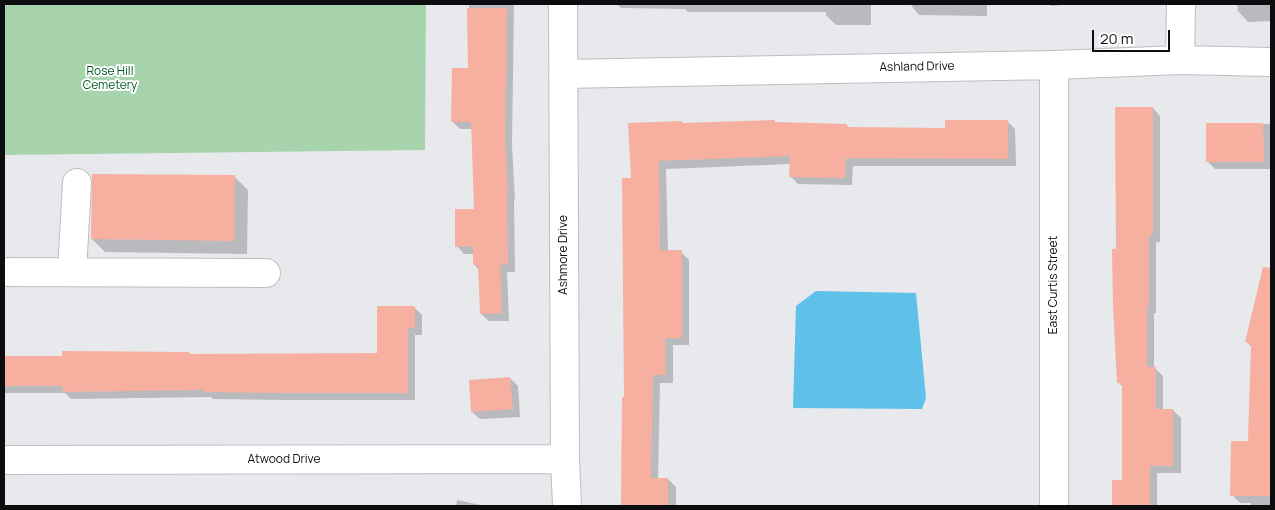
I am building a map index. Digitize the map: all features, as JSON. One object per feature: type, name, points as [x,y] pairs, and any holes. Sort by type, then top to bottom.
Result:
[{"type":"street","name":"Ashmore Drive","points":[[563,4],[565,459],[567,506]]},
{"type":"street","points":[[1180,60],[1181,4]]},
{"type":"street","name":"Ashland Drive","points":[[563,74],[1180,60],[1271,62]]},
{"type":"street","name":"East Curtis Street","points":[[1054,64],[1054,506]]},
{"type":"street","points":[[72,272],[77,183]]},
{"type":"street","points":[[4,272],[266,273]]},
{"type":"street","name":"Atwood Drive","points":[[4,460],[565,459]]},
{"type":"green space","name":"Rose Hill Cemetery","points":[[4,4],[426,4],[425,150],[4,155]]},
{"type":"water","points":[[816,291],[916,293],[926,398],[922,409],[793,408],[796,306]]},
{"type":"building","points":[[467,8],[507,8],[505,138],[508,193],[508,264],[500,265],[502,313],[480,314],[478,265],[473,265],[473,246],[455,247],[455,209],[474,209],[471,122],[451,122],[452,68],[468,68]]},
{"type":"building","points":[[1115,107],[1153,107],[1153,235],[1149,235],[1147,367],[1156,367],[1156,409],[1173,409],[1173,466],[1150,466],[1150,506],[1112,506],[1112,480],[1122,480],[1122,383],[1117,383],[1113,306],[1112,249],[1116,249]]},
{"type":"building","points":[[775,120],[775,122],[847,124],[847,127],[945,128],[945,120],[1008,120],[1008,159],[846,158],[845,178],[789,177],[790,156],[659,161],[660,250],[682,250],[682,338],[665,338],[666,375],[653,375],[651,478],[668,478],[668,506],[621,506],[622,397],[624,397],[622,178],[631,178],[628,123]]},
{"type":"building","points":[[1206,123],[1263,123],[1264,162],[1206,162]]},
{"type":"building","points":[[92,174],[235,175],[234,241],[91,239]]},
{"type":"building","points":[[1263,267],[1271,268],[1271,496],[1230,496],[1231,441],[1248,441],[1251,344],[1245,342]]},
{"type":"building","points":[[377,306],[415,306],[415,328],[408,328],[408,393],[204,392],[204,390],[63,392],[62,386],[4,386],[4,356],[62,356],[62,351],[189,352],[190,354],[377,353]]},
{"type":"building","points":[[510,377],[513,409],[471,412],[469,380]]}]
